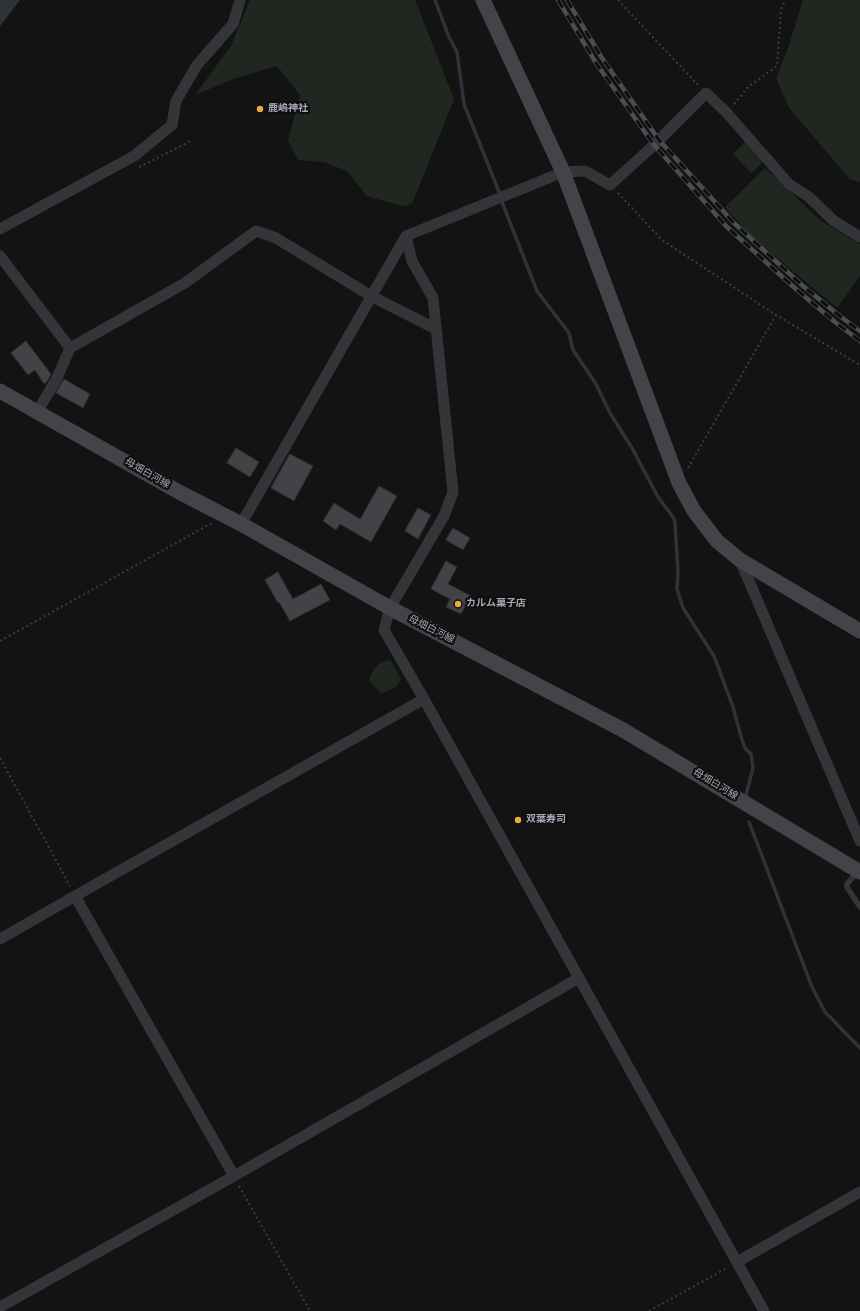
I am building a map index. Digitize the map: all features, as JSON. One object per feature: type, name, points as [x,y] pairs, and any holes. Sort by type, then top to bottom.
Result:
[{"type":"main road","points":[[483,0],[563,172],[679,483],[694,512],[717,541],[740,560],[860,630]]},
{"type":"main road","name":"母畑白河線","points":[[0,391],[179,492],[240,524],[390,608],[623,730],[859,869]]},
{"type":"street","points":[[0,229],[134,156],[172,125],[176,101],[196,64],[233,24],[240,0]]},
{"type":"street","points":[[240,524],[406,236],[563,172],[585,171],[610,185],[654,145],[706,94],[726,112],[788,184],[809,197],[834,220],[860,237]]},
{"type":"street","points":[[37,412],[56,380],[70,348],[185,283],[256,232],[276,238],[371,296],[436,329]]},
{"type":"street","points":[[406,236],[412,261],[433,298],[452,492],[444,516],[390,608],[384,630],[424,699],[764,1311]]},
{"type":"street","points":[[0,256],[70,348]]},
{"type":"street","points":[[740,560],[860,841]]},
{"type":"street","points":[[0,939],[424,699]]},
{"type":"street","points":[[75,896],[234,1176]]},
{"type":"street","points":[[0,1308],[579,978]]},
{"type":"street","points":[[737,1262],[860,1192]]},
{"type":"lane","points":[[859,869],[847,886],[860,907]]},
{"type":"path","points":[[618,0],[706,94]]},
{"type":"path","points":[[726,112],[748,87],[777,66],[781,10],[785,0]]},
{"type":"path","points":[[610,185],[662,240],[776,315],[860,365]]},
{"type":"path","points":[[679,483],[776,315]]},
{"type":"path","points":[[0,641],[208,526],[223,515]]},
{"type":"path","points":[[0,758],[75,896]]},
{"type":"path","points":[[234,1176],[310,1311]]},
{"type":"path","points":[[649,1311],[737,1262]]},
{"type":"shaded area","points":[[0,0],[20,0],[0,26]]},
{"type":"shaded area","points":[[250,0],[415,0],[454,99],[412,204],[402,206],[367,196],[347,171],[324,162],[298,160],[288,140],[300,95],[277,66],[236,78],[195,95],[231,46]]},
{"type":"shaded area","points":[[803,0],[860,0],[860,182],[850,179],[789,108],[776,78],[788,48]]},
{"type":"shaded area","points":[[745,142],[763,162],[751,173],[733,154]]},
{"type":"shaded area","points":[[765,168],[821,221],[860,244],[860,276],[837,308],[751,236],[725,207]]},
{"type":"shaded area","points":[[390,660],[401,679],[396,687],[381,694],[369,680],[379,664]]},
{"type":"building","points":[[26,341],[51,374],[47,382],[44,384],[35,370],[28,375],[11,353]]},
{"type":"building","points":[[64,379],[90,394],[83,408],[56,393]]},
{"type":"building","points":[[236,448],[259,462],[250,477],[227,463]]},
{"type":"building","points":[[290,454],[313,466],[294,501],[271,488]]},
{"type":"building","points":[[379,486],[397,496],[371,542],[340,524],[336,530],[323,521],[334,503],[360,519]]},
{"type":"building","points":[[418,508],[431,515],[418,539],[405,531]]},
{"type":"building","points":[[453,528],[470,538],[463,550],[446,540]]},
{"type":"building","points":[[446,561],[457,567],[448,584],[471,596],[461,614],[446,607],[450,599],[431,589]]},
{"type":"building","points":[[278,572],[293,599],[321,584],[330,600],[290,621],[265,580]]},
{"type":"waterway","points":[[435,0],[449,37],[457,52],[464,104],[499,192]]},
{"type":"waterway","points":[[502,202],[537,291],[569,333],[573,350],[596,384],[610,413],[632,448],[658,497],[673,517],[675,522],[678,572],[677,589],[683,608],[714,656],[733,707],[745,748],[751,754],[753,768],[746,795]]},
{"type":"waterway","points":[[749,822],[812,987],[825,1012],[860,1048]]},
{"type":"railway","points":[[558,0],[596,63],[654,145],[727,227],[797,290],[860,341]]},
{"type":"railway","points":[[567,0],[602,58],[659,140],[734,223],[803,286],[860,331]]},
{"type":"place","name":"鹿嶋神社","points":[[260,109]]},
{"type":"place","name":"カルム菓子店","points":[[458,604]]},
{"type":"place","name":"双葉寿司","points":[[518,820]]}]
